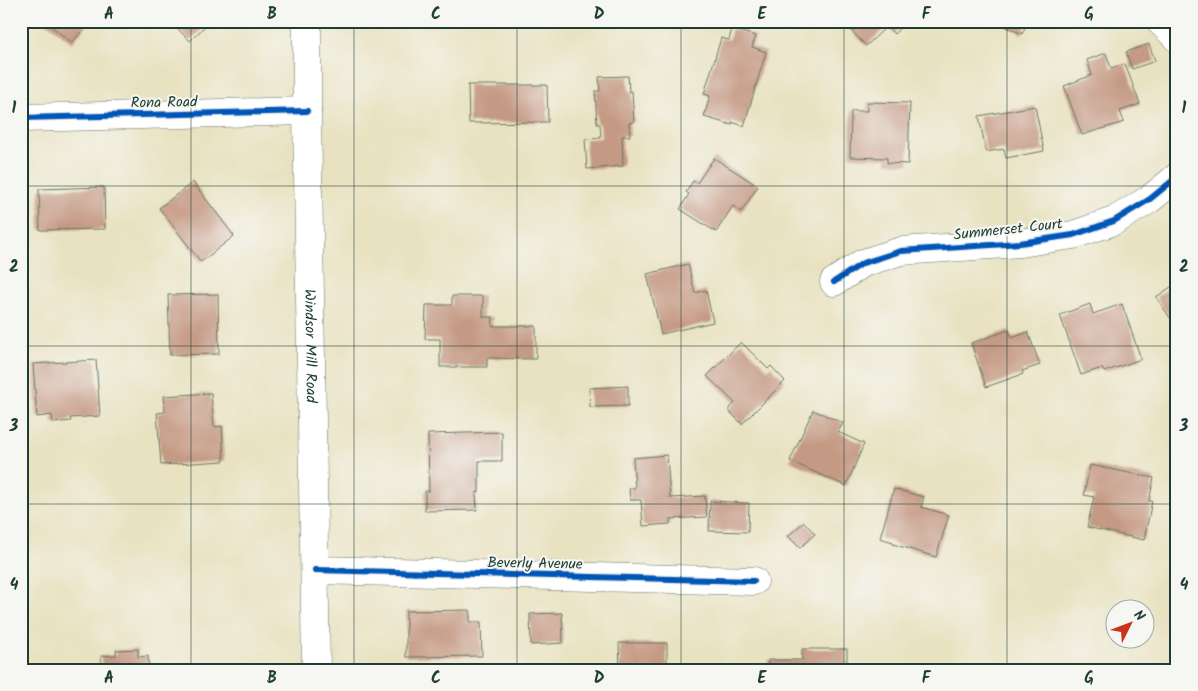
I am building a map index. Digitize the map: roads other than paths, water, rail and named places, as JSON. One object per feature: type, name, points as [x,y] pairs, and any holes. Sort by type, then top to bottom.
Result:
[{"type":"street","name":"Windsor Mill Road","points":[[307,21],[316,670]]},
{"type":"street","points":[[1160,21],[1177,38]]},
{"type":"street","name":"Rona Road","points":[[21,118],[307,111]]},
{"type":"street","name":"Summerset Court","points":[[834,282],[863,262],[901,251],[1020,244],[1073,235],[1114,221],[1150,199],[1177,177]]},
{"type":"street","name":"Beverly Avenue","points":[[315,570],[754,581]]}]
